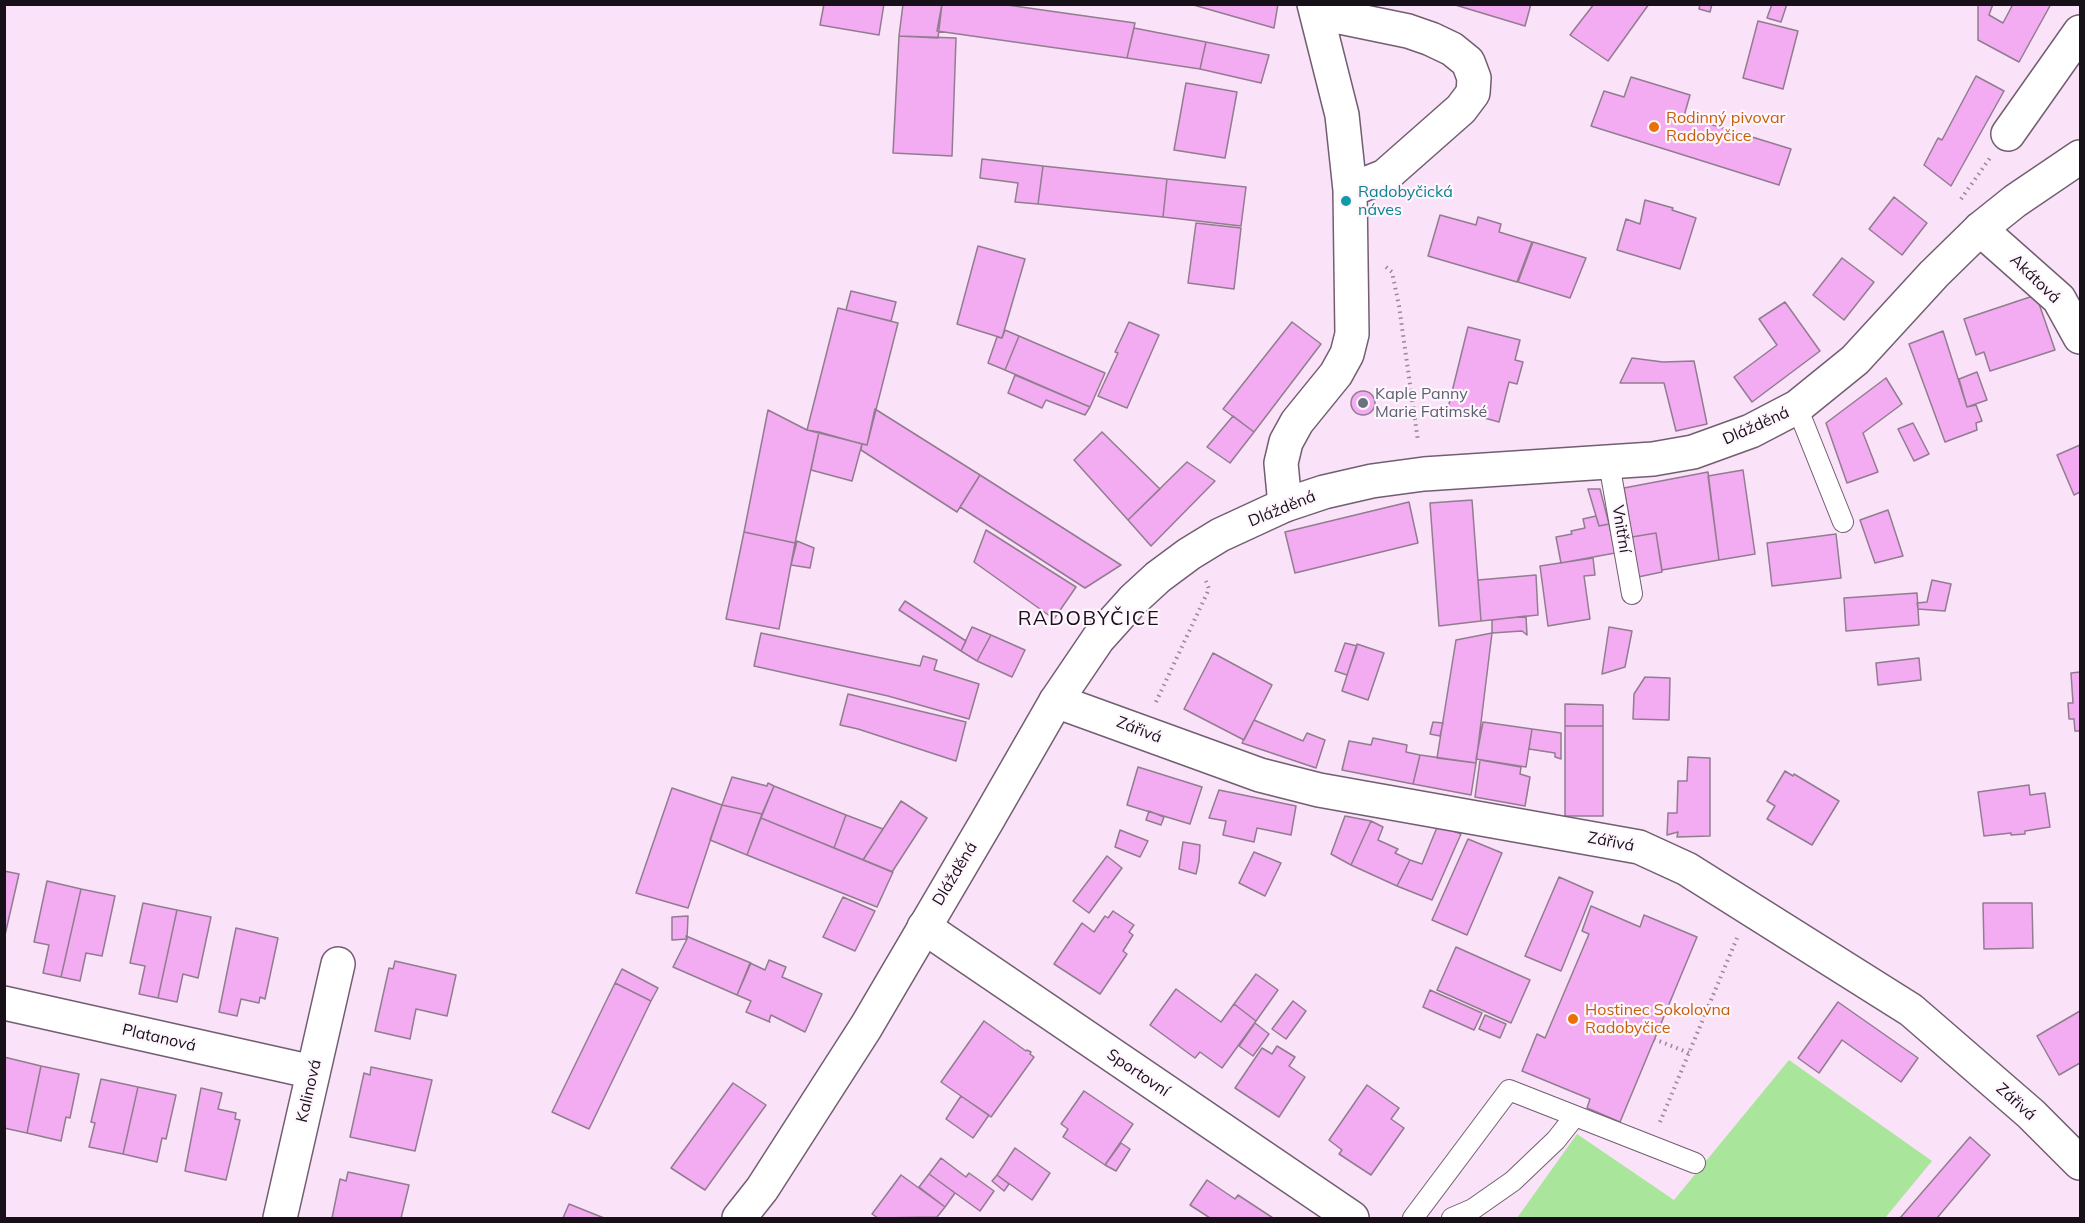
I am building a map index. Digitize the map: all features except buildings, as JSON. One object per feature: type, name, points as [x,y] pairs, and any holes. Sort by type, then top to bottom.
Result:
[{"type":"street","points":[[1285,505],[1281,463],[1286,442],[1297,422],[1336,374],[1347,354],[1352,334],[1350,190],[1342,115],[1315,8],[1431,39],[1468,62],[1474,78],[1473,93],[1461,109],[1385,176],[1350,190]]},
{"type":"street","points":[[2008,134],[2080,32]]},
{"type":"street","name":"Dlážděná","points":[[739,1218],[762,1189],[867,1027],[1056,701],[1098,639],[1150,585],[1189,554],[1220,535],[1285,505],[1324,492],[1372,481],[1424,474],[1653,459],[1693,452],[1751,431],[1797,407],[1855,360],[1934,274],[1980,229],[2015,201],[2080,157]]},
{"type":"street","name":"Akátová","points":[[1980,229],[2059,299],[2080,337]]},
{"type":"street","name":"Zářivá","points":[[1056,701],[1260,775],[1319,790],[1639,847],[1687,869],[1911,1010],[2031,1114],[2080,1163]]},
{"type":"street","name":"Sportovní","points":[[924,927],[1352,1218]]},
{"type":"street","name":"Kalinová","points":[[280,1218],[338,964]]},
{"type":"street","name":"Platanová","points":[[4,1003],[313,1072]]},
{"type":"lane","points":[[1797,407],[1843,522]]},
{"type":"lane","name":"Vnitřní","points":[[1609,463],[1632,594]]},
{"type":"lane","points":[[1413,1218],[1509,1090],[1695,1163]]},
{"type":"lane","points":[[1452,1218],[1473,1209],[1513,1181],[1556,1140],[1575,1116]]},
{"type":"path","points":[[1351,238],[1392,273],[1424,474]]},
{"type":"path","points":[[1142,732],[1209,589],[1203,573],[1189,554]]},
{"type":"path","points":[[1651,1145],[1750,908]]},
{"type":"path","points":[[1654,1039],[1689,1053]]},
{"type":"green space","points":[[1789,1060],[1932,1161],[1885,1218],[1517,1218],[1577,1134],[1674,1200]]},
{"type":"place","name":"Rodinný pivovar Radobyčice","points":[[1654,127]]},
{"type":"place","name":"Radobyčická náves","points":[[1346,201]]},
{"type":"place","name":"Kaple Panny Marie Fatimské","points":[[1363,403]]},
{"type":"place","name":"Hostinec Sokolovna Radobyčice","points":[[1573,1019]]},
{"type":"district","name":"RADOBYČICE","points":[[1089,619]]}]
